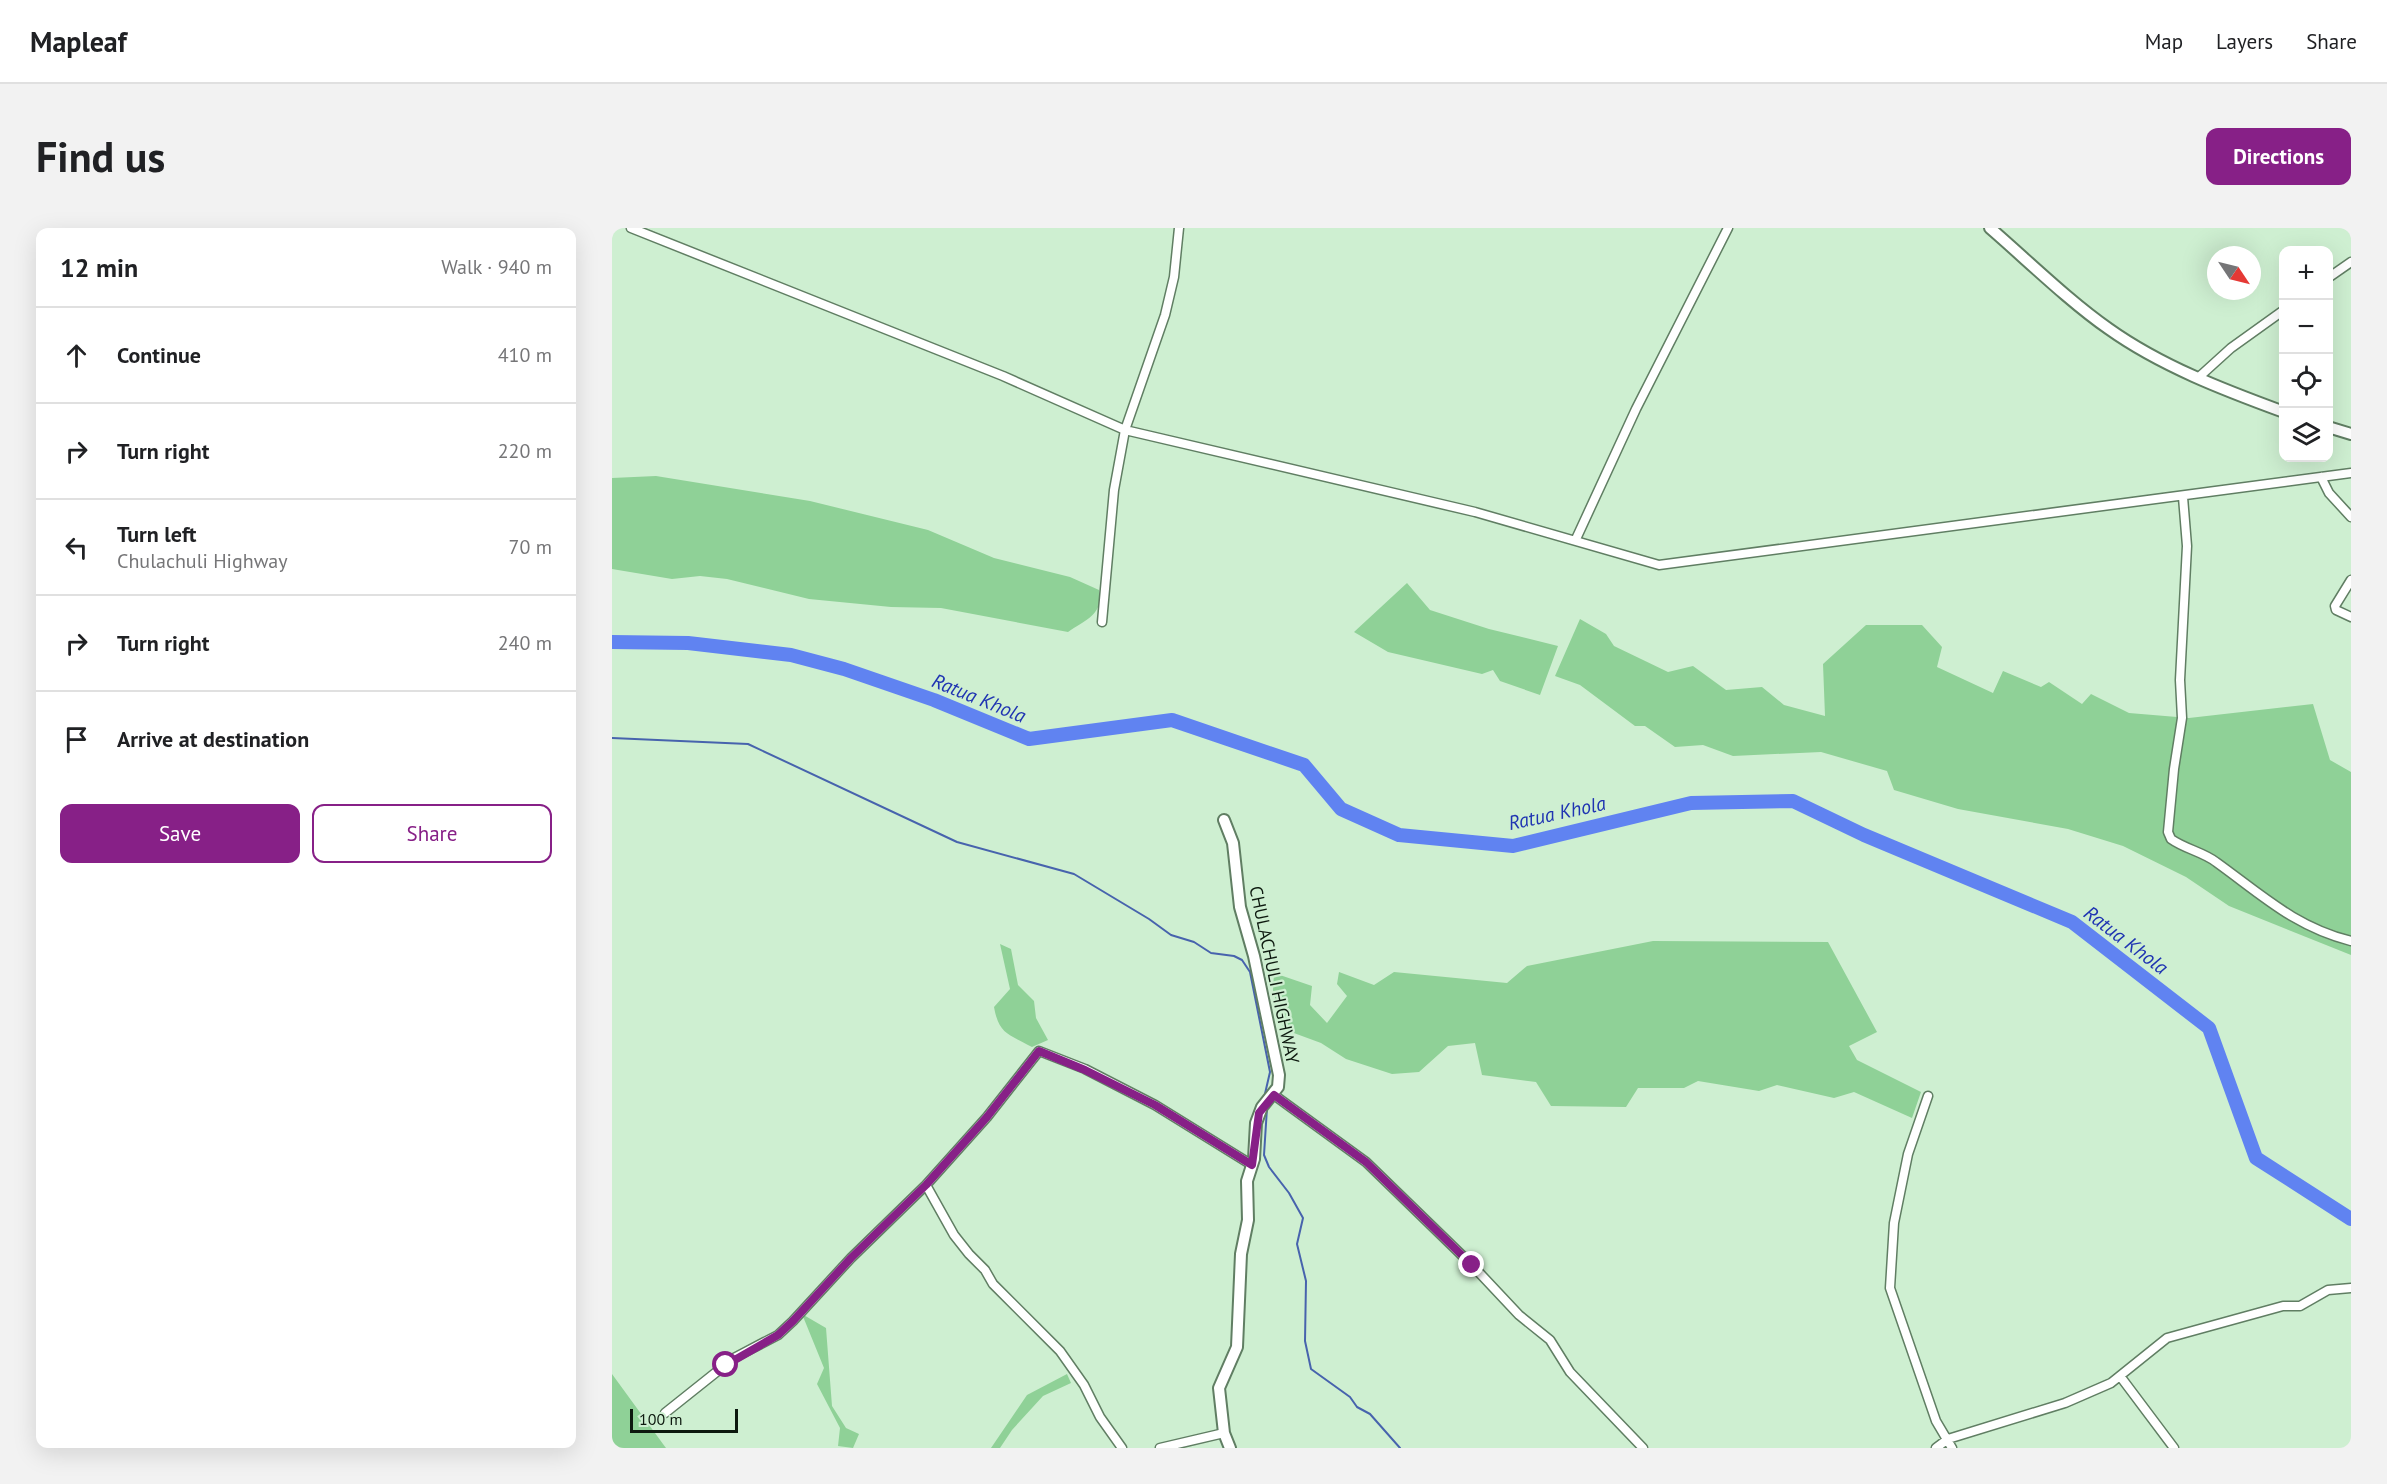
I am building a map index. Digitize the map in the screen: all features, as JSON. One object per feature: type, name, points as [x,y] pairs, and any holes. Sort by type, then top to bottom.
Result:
[{"type":"street","points":[[631,228],[1004,376],[1125,430],[1447,505],[1576,539],[1659,565],[2351,473]]},
{"type":"street","points":[[1102,622],[1114,510],[1114,490],[1125,430],[1165,315],[1174,277],[1179,228]]},
{"type":"street","points":[[1576,539],[1636,409],[1728,228]]},
{"type":"street","points":[[1990,228],[2110,330],[2148,354],[2234,394],[2279,411]]},
{"type":"street","points":[[2333,274],[2351,261]]},
{"type":"street","points":[[2199,377],[2231,348],[2279,313]]},
{"type":"street","points":[[2333,429],[2351,434]]},
{"type":"street","points":[[2321,477],[2329,493],[2351,517]]},
{"type":"street","points":[[2183,497],[2187,546],[2180,680],[2182,718],[2168,832],[2171,839],[2214,861],[2279,911],[2324,934],[2351,941]]},
{"type":"street","points":[[2351,580],[2335,606],[2336,610],[2351,617]]},
{"type":"street","name":"CHULACHULI HIGHWAY","points":[[1224,820],[1233,843],[1240,907],[1254,956],[1279,1075],[1274,1095],[1259,1113],[1252,1165],[1247,1181],[1248,1220],[1241,1254],[1237,1347],[1219,1388],[1224,1433],[1230,1448]]},
{"type":"street","points":[[665,1413],[734,1359],[778,1335],[926,1185],[987,1117],[1039,1051],[1093,1073],[1155,1105],[1252,1165]]},
{"type":"street","points":[[1274,1095],[1317,1124],[1335,1142],[1374,1169],[1519,1315],[1550,1340],[1570,1372],[1642,1448]]},
{"type":"street","points":[[1928,1096],[1908,1154],[1896,1212],[1890,1264],[1890,1288],[1936,1421],[1952,1448]]},
{"type":"street","points":[[926,1185],[954,1235],[985,1270],[993,1284],[1060,1351],[1084,1385],[1100,1417],[1122,1448]]},
{"type":"street","points":[[1936,1448],[1948,1439],[2065,1403],[2110,1383],[2167,1338],[2283,1306],[2300,1306],[2328,1290],[2351,1288]]},
{"type":"street","points":[[2120,1376],[2174,1448]]},
{"type":"street","points":[[1160,1448],[1224,1433]]},
{"type":"green space","points":[[656,476],[810,501],[928,530],[994,558],[1070,577],[1099,590],[1099,605],[1092,616],[1068,632],[941,608],[891,607],[809,599],[727,579],[700,576],[672,579],[612,569],[612,478]]},
{"type":"green space","points":[[1407,583],[1430,610],[1489,629],[1558,646],[1540,695],[1500,681],[1493,670],[1482,674],[1388,652],[1354,632]]},
{"type":"green space","points":[[1580,619],[1606,634],[1614,646],[1668,672],[1693,666],[1726,690],[1762,687],[1784,705],[1825,716],[1823,664],[1866,625],[1922,625],[1942,647],[1937,667],[1993,693],[2003,671],[2041,687],[2049,682],[2082,704],[2091,694],[2129,713],[2189,718],[2313,704],[2330,760],[2351,772],[2351,955],[2229,906],[2186,877],[2123,846],[2068,829],[1958,809],[1894,790],[1887,771],[1821,752],[1733,756],[1703,745],[1675,747],[1645,726],[1635,726],[1580,685],[1555,676]]},
{"type":"green space","points":[[1653,941],[1828,942],[1877,1032],[1849,1046],[1857,1060],[1921,1092],[1912,1118],[1854,1092],[1834,1098],[1777,1085],[1759,1091],[1698,1081],[1684,1088],[1638,1088],[1626,1107],[1551,1106],[1536,1082],[1482,1075],[1475,1043],[1448,1046],[1419,1072],[1392,1074],[1346,1059],[1321,1043],[1283,1029],[1273,990],[1274,973],[1312,986],[1310,1005],[1327,1023],[1347,996],[1337,984],[1339,972],[1374,985],[1394,972],[1507,983],[1527,966]]},
{"type":"green space","points":[[1000,944],[1011,949],[1018,985],[1034,1001],[1036,1018],[1048,1040],[1032,1047],[1006,1033],[996,1016],[994,1007],[1010,989]]},
{"type":"green space","points":[[802,1314],[826,1328],[832,1406],[846,1428],[859,1434],[853,1448],[838,1446],[840,1428],[817,1384],[824,1368]]},
{"type":"green space","points":[[612,1374],[663,1444],[666,1448],[612,1448]]},
{"type":"green space","points":[[1067,1374],[1071,1383],[1043,1396],[1012,1430],[1000,1448],[991,1448],[1027,1395]]},
{"type":"waterway","name":"Ratua Khola","points":[[612,642],[688,643],[791,655],[844,669],[934,700],[1029,739],[1172,720],[1304,765],[1341,809],[1399,835],[1513,846],[1691,803],[1793,801],[1864,835],[2072,922],[2209,1028],[2256,1158],[2351,1219]]},
{"type":"waterway","points":[[612,738],[748,744],[957,842],[1074,874],[1149,919],[1171,935],[1194,942],[1211,953],[1234,956],[1242,960],[1250,972],[1270,1072],[1264,1098]]},
{"type":"waterway","points":[[1267,1108],[1264,1155],[1269,1167],[1289,1193],[1303,1218],[1297,1244],[1306,1281],[1305,1341],[1311,1369],[1350,1397],[1357,1407],[1370,1414],[1400,1448]]},
{"type":"route","points":[[726,1365],[778,1335],[793,1321],[851,1258],[926,1185],[987,1117],[1039,1051],[1109,1081],[1155,1105],[1252,1165],[1259,1113],[1274,1095],[1317,1124],[1335,1142],[1366,1162],[1472,1265]]}]
